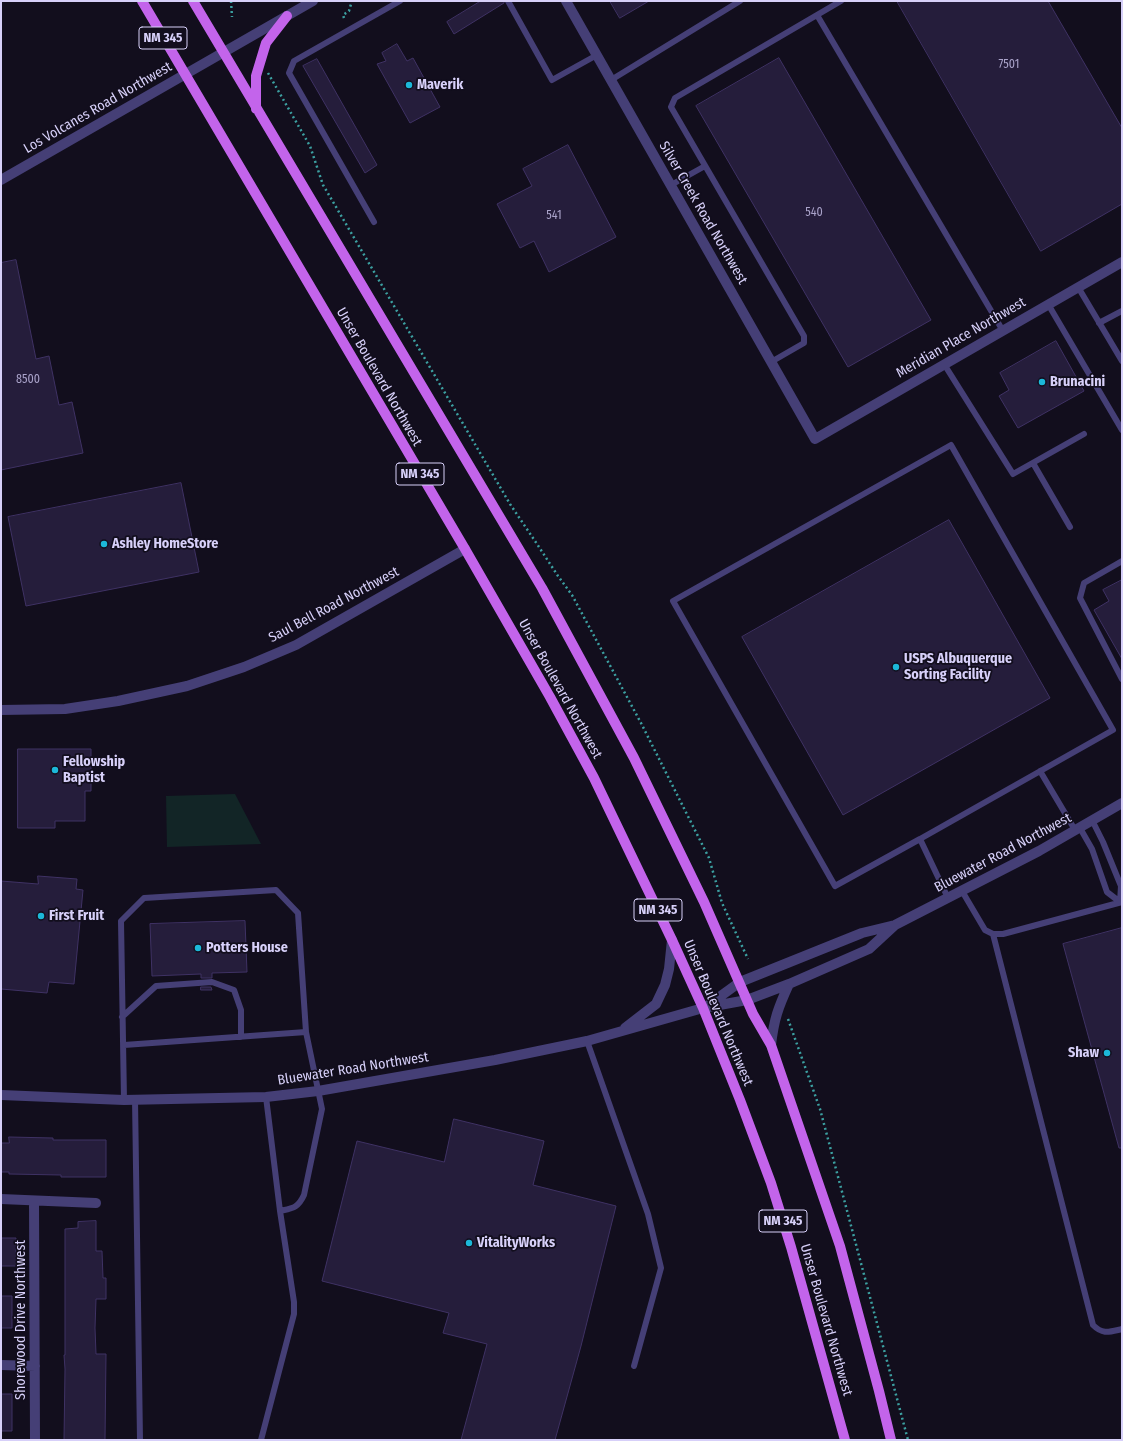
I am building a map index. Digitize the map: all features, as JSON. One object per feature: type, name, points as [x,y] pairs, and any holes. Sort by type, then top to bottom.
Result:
[{"type":"main road","name":"Unser Boulevard Northwest","points":[[142,1],[465,549],[550,697],[594,778],[703,1008],[740,1100],[778,1205],[791,1247],[844,1440]]},
{"type":"main road","name":"NM 345","points":[[192,1],[545,595],[634,758],[704,902],[753,1014],[771,1045],[840,1246],[891,1440]]},
{"type":"main road","points":[[256,109],[256,76],[266,43],[287,16]]},
{"type":"street","name":"Los Volcanes Road Northwest","points":[[1,180],[313,1]]},
{"type":"street","name":"Silver Creek Road Northwest","points":[[566,1],[815,439]]},
{"type":"street","name":"Meridian Place Northwest","points":[[815,439],[1122,262]]},
{"type":"street","name":"Saul Bell Road Northwest","points":[[1,710],[65,709],[187,686],[244,666],[296,645],[465,549]]},
{"type":"street","name":"Bluewater Road Northwest","points":[[703,1008],[740,982],[862,933],[895,925],[1039,851],[1122,803]]},
{"type":"street","name":"Bluewater Road Northwest","points":[[1,1095],[124,1100],[266,1097],[318,1091],[495,1060],[587,1041],[703,1008],[747,1000],[789,984],[869,949],[895,925]]},
{"type":"street","points":[[620,1031],[656,1004],[666,985],[672,940]]},
{"type":"street","points":[[771,1045],[778,1008],[789,984]]},
{"type":"street","points":[[1,1199],[96,1203]]},
{"type":"street","name":"Shorewood Drive Northwest","points":[[34,1201],[35,1440]]},
{"type":"street","points":[[1,1365],[35,1366]]},
{"type":"lane","points":[[374,222],[289,74],[294,61],[400,1]]},
{"type":"lane","points":[[508,1],[552,80],[597,55]]},
{"type":"lane","points":[[611,80],[740,1]]},
{"type":"lane","points":[[771,362],[804,343],[804,336],[671,107],[675,98],[841,1]]},
{"type":"lane","points":[[817,15],[1003,331]]},
{"type":"lane","points":[[671,185],[705,166]]},
{"type":"lane","points":[[1078,287],[1122,362]]},
{"type":"lane","points":[[1048,304],[1122,430]]},
{"type":"lane","points":[[1099,323],[1122,311]]},
{"type":"lane","points":[[944,364],[1013,474],[1084,434]]},
{"type":"lane","points":[[951,445],[1112,730],[920,839],[835,886],[673,601],[951,445]]},
{"type":"lane","points":[[1033,463],[1070,527]]},
{"type":"lane","points":[[1122,560],[1084,583],[1080,598],[1122,679]]},
{"type":"lane","points":[[1040,771],[1077,829],[1092,849],[1107,892],[1121,902]]},
{"type":"lane","points":[[1092,820],[1103,842],[1121,886],[1121,902]]},
{"type":"lane","points":[[920,839],[948,898]]},
{"type":"lane","points":[[124,1100],[121,921],[144,898],[276,890],[298,913],[306,1032],[322,1109],[304,1195],[298,1206],[280,1211]]},
{"type":"lane","points":[[962,891],[985,930],[993,934],[1003,934],[1121,902]]},
{"type":"lane","points":[[993,934],[1093,1325],[1099,1331],[1107,1332],[1122,1329]]},
{"type":"lane","points":[[122,1017],[156,986],[212,982],[234,990],[241,1010],[242,1037]]},
{"type":"lane","points":[[124,1045],[306,1032]]},
{"type":"lane","points":[[587,1041],[648,1214],[661,1268],[634,1366]]},
{"type":"lane","points":[[262,1440],[294,1314],[294,1302],[280,1211],[266,1097]]},
{"type":"lane","points":[[135,1099],[140,1440]]},
{"type":"path","points":[[231,1],[232,17]]},
{"type":"path","points":[[344,18],[343,15],[349,10],[351,4]]},
{"type":"path","points":[[267,73],[270,75],[274,85],[310,146],[324,185],[337,209],[506,498],[572,596],[594,634],[641,723],[690,823],[703,844],[709,858],[722,903],[748,959]]},
{"type":"path","points":[[787,1018],[817,1098],[908,1440]]},
{"type":"green space","points":[[235,794],[261,844],[167,847],[166,796]]},
{"type":"building","points":[[481,1],[504,1],[504,3],[454,34],[447,22]]},
{"type":"building","points":[[610,1],[649,1],[620,18]]},
{"type":"building","points":[[897,1],[1048,1],[1122,128],[1122,204],[1041,251]]},
{"type":"building","name":"Maverik","points":[[397,44],[407,61],[413,58],[440,107],[410,123],[377,64],[386,61],[382,53]]},
{"type":"building","points":[[779,58],[931,320],[848,367],[696,106]]},
{"type":"building","points":[[317,59],[377,165],[365,173],[303,66]]},
{"type":"building","points":[[568,145],[616,237],[549,272],[534,241],[520,248],[497,204],[532,186],[523,169]]},
{"type":"building","points":[[16,260],[36,359],[49,356],[59,405],[72,402],[83,453],[1,470],[1,263]]},
{"type":"building","name":"Brunacini","points":[[1056,341],[1084,391],[1018,428],[999,396],[1009,390],[1000,373]]},
{"type":"building","name":"Ashley HomeStore","points":[[181,483],[199,572],[26,606],[8,517]]},
{"type":"building","name":"USPS Albuquerque Sorting Facility","points":[[949,520],[1050,698],[843,815],[742,637]]},
{"type":"building","points":[[1122,580],[1122,659],[1094,610],[1109,601],[1103,590]]},
{"type":"building","name":"Fellowship Baptist","points":[[18,749],[91,749],[91,791],[85,791],[85,821],[55,821],[55,828],[18,828]]},
{"type":"building","name":"First Fruit","points":[[38,876],[77,879],[76,889],[83,890],[74,984],[49,982],[47,993],[1,989],[1,881],[38,884]]},
{"type":"building","name":"Potters House","points":[[245,921],[247,972],[212,973],[212,978],[201,978],[201,974],[152,976],[150,924]]},
{"type":"building","name":"Shaw","points":[[1122,928],[1122,1148],[1119,1148],[1063,944]]},
{"type":"building","points":[[201,987],[211,987],[212,990],[201,990]]},
{"type":"building","name":"VitalityWorks","points":[[454,1119],[544,1141],[533,1185],[616,1206],[581,1346],[555,1440],[461,1440],[487,1344],[443,1333],[449,1313],[322,1281],[357,1141],[444,1162]]},
{"type":"building","points":[[9,1137],[53,1138],[53,1140],[106,1140],[106,1177],[61,1177],[61,1175],[9,1174],[9,1172],[1,1172],[1,1143],[9,1143]]},
{"type":"building","points":[[96,1221],[96,1251],[102,1251],[103,1278],[106,1278],[106,1299],[96,1299],[95,1328],[96,1354],[106,1354],[105,1440],[64,1440],[65,1229],[78,1228],[78,1222]]},
{"type":"building","points":[[1,1238],[16,1238],[16,1266],[1,1266]]},
{"type":"building","points":[[1,1296],[12,1296],[12,1328],[1,1328]]},
{"type":"building","points":[[1,1394],[12,1394],[12,1431],[1,1431]]},
{"type":"place","name":"Maverik","points":[[409,85]]},
{"type":"place","name":"Brunacini","points":[[1042,382]]},
{"type":"place","name":"Ashley HomeStore","points":[[104,544]]},
{"type":"place","name":"USPS Albuquerque Sorting Facility","points":[[896,667]]},
{"type":"place","name":"Fellowship Baptist","points":[[55,770]]},
{"type":"place","name":"First Fruit","points":[[41,916]]},
{"type":"place","name":"Potters House","points":[[198,948]]},
{"type":"place","name":"Shaw","points":[[1107,1053]]},
{"type":"place","name":"VitalityWorks","points":[[469,1243]]}]
